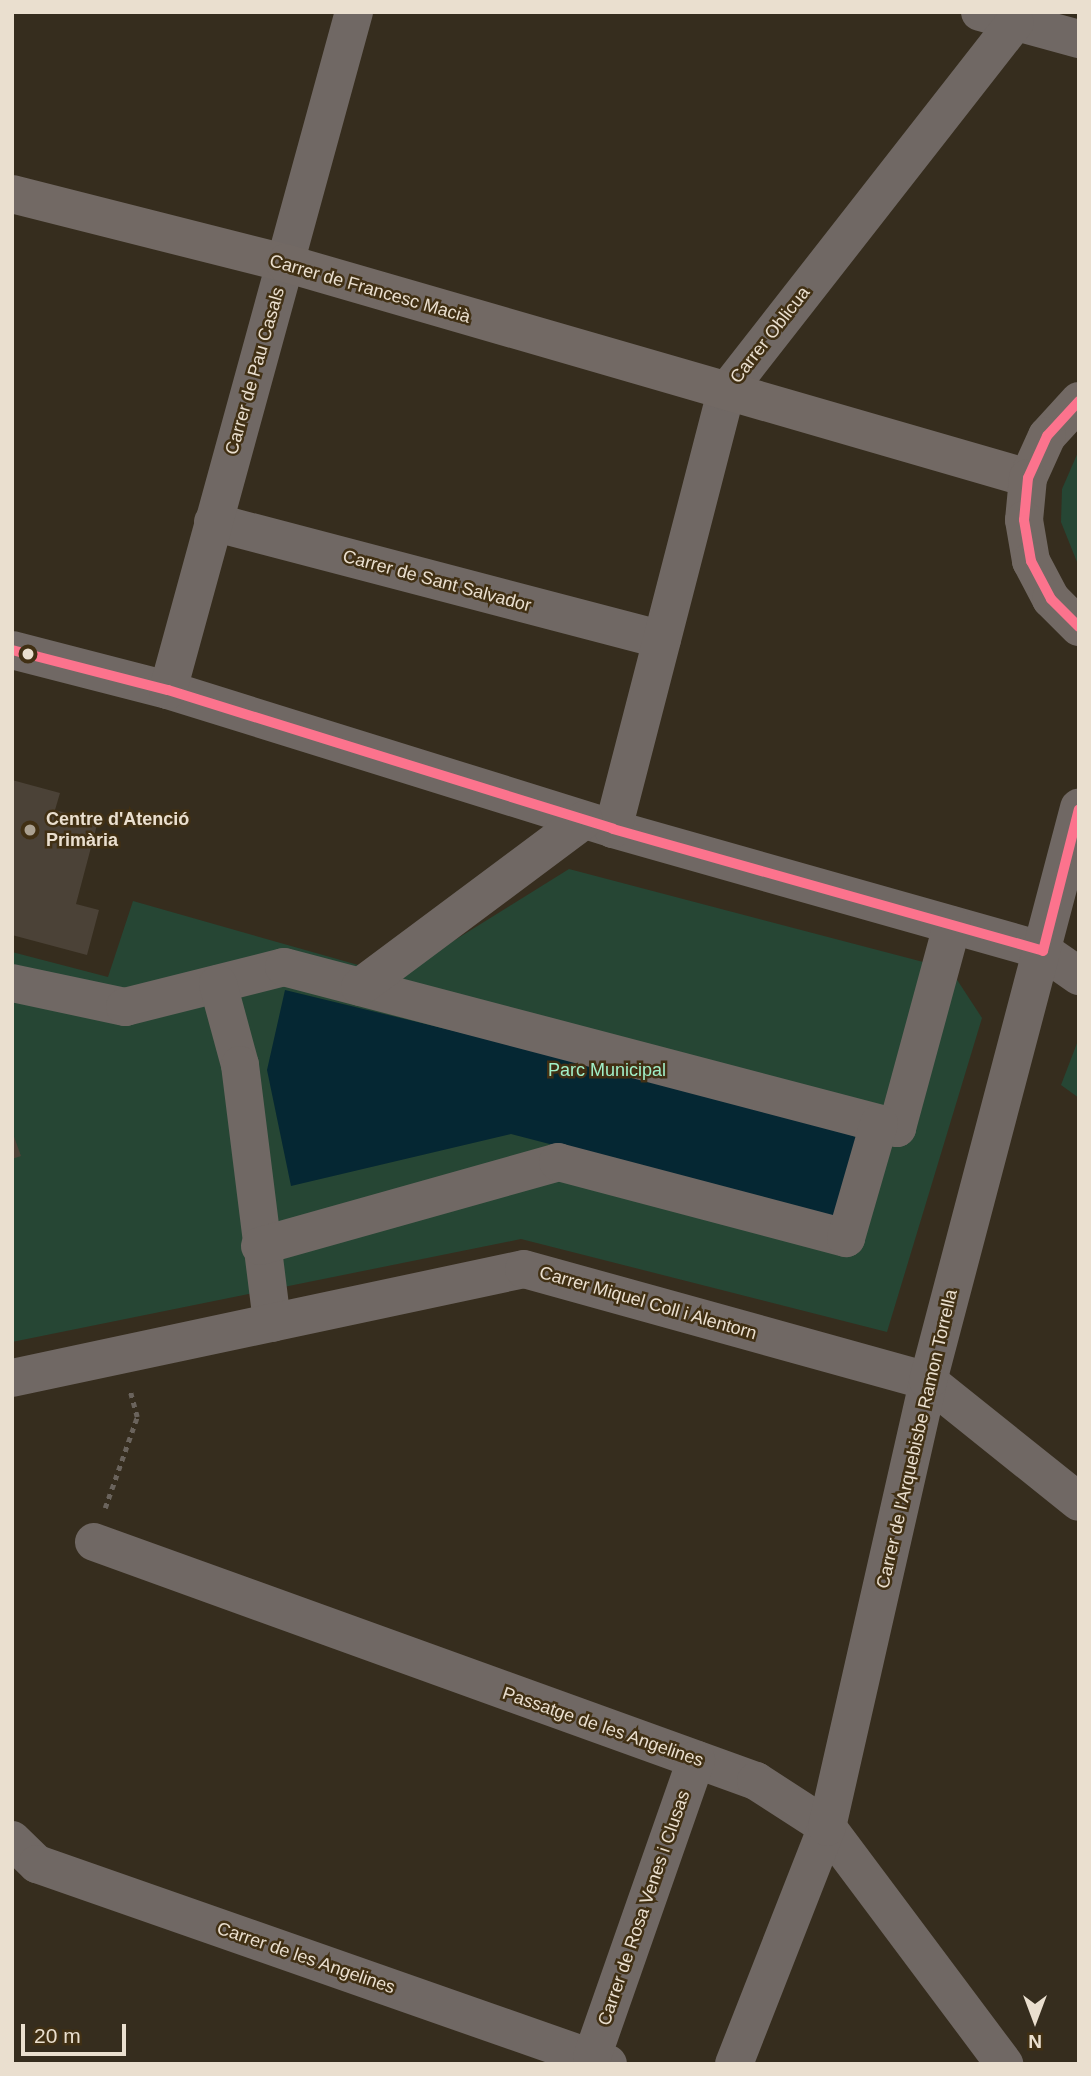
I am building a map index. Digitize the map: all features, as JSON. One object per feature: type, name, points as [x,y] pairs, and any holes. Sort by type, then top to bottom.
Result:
[{"type":"street","name":"Carrer de Pau Casals","points":[[168,690],[354,12]]},
{"type":"street","points":[[997,17],[1079,39]]},
{"type":"street","name":"Carrer Oblicua","points":[[598,824],[662,640],[726,392],[997,17]]},
{"type":"street","name":"Carrer de Francesc Macià","points":[[12,194],[285,263],[1028,478]]},
{"type":"street","points":[[1079,401],[1047,436],[1028,478],[1024,520],[1031,561],[1051,599],[1079,627]]},
{"type":"street","name":"Carrer de Sant Salvador","points":[[213,522],[662,640]]},
{"type":"street","points":[[12,650],[168,690],[598,824],[1043,951],[1079,976]]},
{"type":"street","name":"Carrer de l'Arquebisbe Ramon Torrella","points":[[734,2064],[827,1827],[928,1381],[1079,808]]},
{"type":"street","points":[[360,987],[598,824]]},
{"type":"street","points":[[12,983],[125,1007],[284,967],[897,1128],[951,925]]},
{"type":"street","points":[[218,984],[240,1065],[260,1246],[272,1323]]},
{"type":"street","points":[[260,1246],[558,1162],[846,1238],[880,1124]]},
{"type":"street","name":"Carrer Miquel Coll i Alentorn","points":[[12,1378],[524,1269],[928,1381],[1079,1503]]},
{"type":"street","name":"Passatge de les Angelines","points":[[94,1542],[756,1781],[827,1827],[1004,2064]]},
{"type":"street","name":"Carrer de Rosa Venes i Clusas","points":[[600,2060],[696,1760]]},
{"type":"street","name":"Carrer de les Angelines","points":[[12,1840],[37,1864],[600,2060]]},
{"type":"path","points":[[108,1498],[137,1417],[127,1378]]},
{"type":"green space","points":[[1079,450],[1079,567],[1061,522],[1062,489]]},
{"type":"green space","name":"Parc Municipal","points":[[569,869],[950,969],[982,1018],[887,1332],[521,1239],[12,1342],[12,952],[108,977],[133,901],[397,976]]},
{"type":"green space","points":[[1079,1038],[1079,1098],[1061,1085]]},
{"type":"water","points":[[285,990],[764,1106],[862,1139],[834,1218],[511,1134],[291,1186],[267,1070]]},
{"type":"building","points":[[12,780],[60,793],[55,810],[98,821],[76,904],[99,910],[87,955],[12,935]]},
{"type":"building","points":[[12,1131],[21,1156],[12,1159]]},
{"type":"transit line","points":[[1079,401],[1047,436],[1028,478],[1024,520],[1031,561],[1051,599],[1079,627]]},
{"type":"transit line","points":[[12,650],[168,690],[613,829],[1043,951],[1079,809]]},
{"type":"place","name":"Centre d'Atenció Primària","points":[[30,830]]}]
